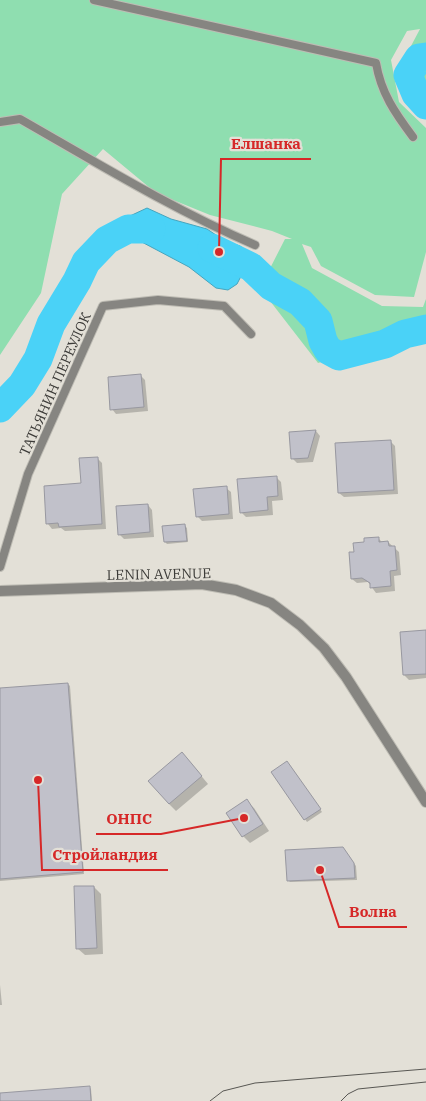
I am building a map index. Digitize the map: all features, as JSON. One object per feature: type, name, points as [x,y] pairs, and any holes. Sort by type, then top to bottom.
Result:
[{"type":"street","name":"LENIN AVENUE","points":[[0,591],[202,584],[236,590],[271,604],[300,625],[324,648],[346,678],[426,802]]},
{"type":"lane","points":[[94,0],[376,63],[378,77],[392,109],[413,137]]},
{"type":"lane","points":[[0,122],[20,119],[173,206],[256,245]]},
{"type":"lane","name":"ТАТЬЯНИН ПЕРЕУЛОК","points":[[0,567],[28,474],[104,306],[158,300],[224,306],[251,334]]},
{"type":"green space","points":[[0,0],[426,0],[426,111],[415,105],[402,63],[420,29],[407,31],[391,60],[399,102],[426,128],[426,252],[414,297],[375,295],[321,266],[311,247],[302,244],[312,268],[382,306],[423,307],[426,299],[426,336],[425,333],[318,363],[260,288],[285,239],[292,239],[272,231],[210,215],[156,193],[103,149],[62,194],[41,293],[0,355]]},
{"type":"water","points":[[147,208],[171,219],[207,229],[225,241],[240,246],[252,255],[237,284],[228,290],[216,288],[189,267],[138,240],[130,241],[114,236],[117,222]]},
{"type":"building","points":[[141,374],[144,407],[110,410],[108,377]]},
{"type":"building","points":[[316,430],[308,458],[291,459],[289,432]]},
{"type":"building","points":[[391,440],[394,490],[338,493],[335,443]]},
{"type":"building","points":[[98,457],[102,524],[59,527],[58,523],[46,524],[44,486],[81,483],[79,458]]},
{"type":"building","points":[[277,476],[278,496],[267,497],[268,510],[240,513],[237,479]]},
{"type":"building","points":[[227,486],[229,514],[196,517],[193,489]]},
{"type":"building","points":[[148,504],[150,532],[118,535],[116,506]]},
{"type":"building","points":[[185,524],[187,541],[164,542],[162,526]]},
{"type":"building","points":[[379,537],[379,542],[388,541],[389,546],[395,546],[397,570],[390,571],[391,586],[370,588],[370,583],[362,578],[351,579],[349,552],[354,552],[353,543],[364,542],[364,538]]},
{"type":"building","points":[[426,630],[426,674],[403,675],[400,632]]},
{"type":"building","points":[[68,683],[83,872],[0,879],[0,688]]},
{"type":"building","points":[[182,752],[202,776],[169,804],[148,781]]},
{"type":"building","points":[[287,761],[321,809],[304,820],[271,772]]},
{"type":"building","points":[[247,799],[263,824],[242,837],[226,813]]},
{"type":"building","points":[[343,847],[354,863],[355,878],[287,881],[285,850]]},
{"type":"building","points":[[74,886],[94,886],[97,948],[76,949]]},
{"type":"building","points":[[90,1086],[91,1101],[0,1101],[0,1093]]},
{"type":"waterway","points":[[426,57],[419,58],[408,75],[416,94],[426,105]]},
{"type":"waterway","points":[[0,408],[22,385],[38,359],[51,324],[77,281],[86,262],[107,240],[128,229],[151,229]]},
{"type":"waterway","points":[[212,248],[251,267],[271,286],[300,302],[318,321],[323,341],[328,350],[339,356],[385,344],[405,334],[426,329]]},
{"type":"tram line","points":[[210,1101],[223,1091],[255,1083],[426,1069]]},
{"type":"tram line","points":[[341,1101],[348,1094],[358,1089],[426,1082]]},
{"type":"place","name":"Елшанка","points":[[219,252]]},
{"type":"place","name":"Стройландия","points":[[38,780]]},
{"type":"place","name":"ОНПС","points":[[244,818]]},
{"type":"place","name":"Волна","points":[[320,870]]}]
